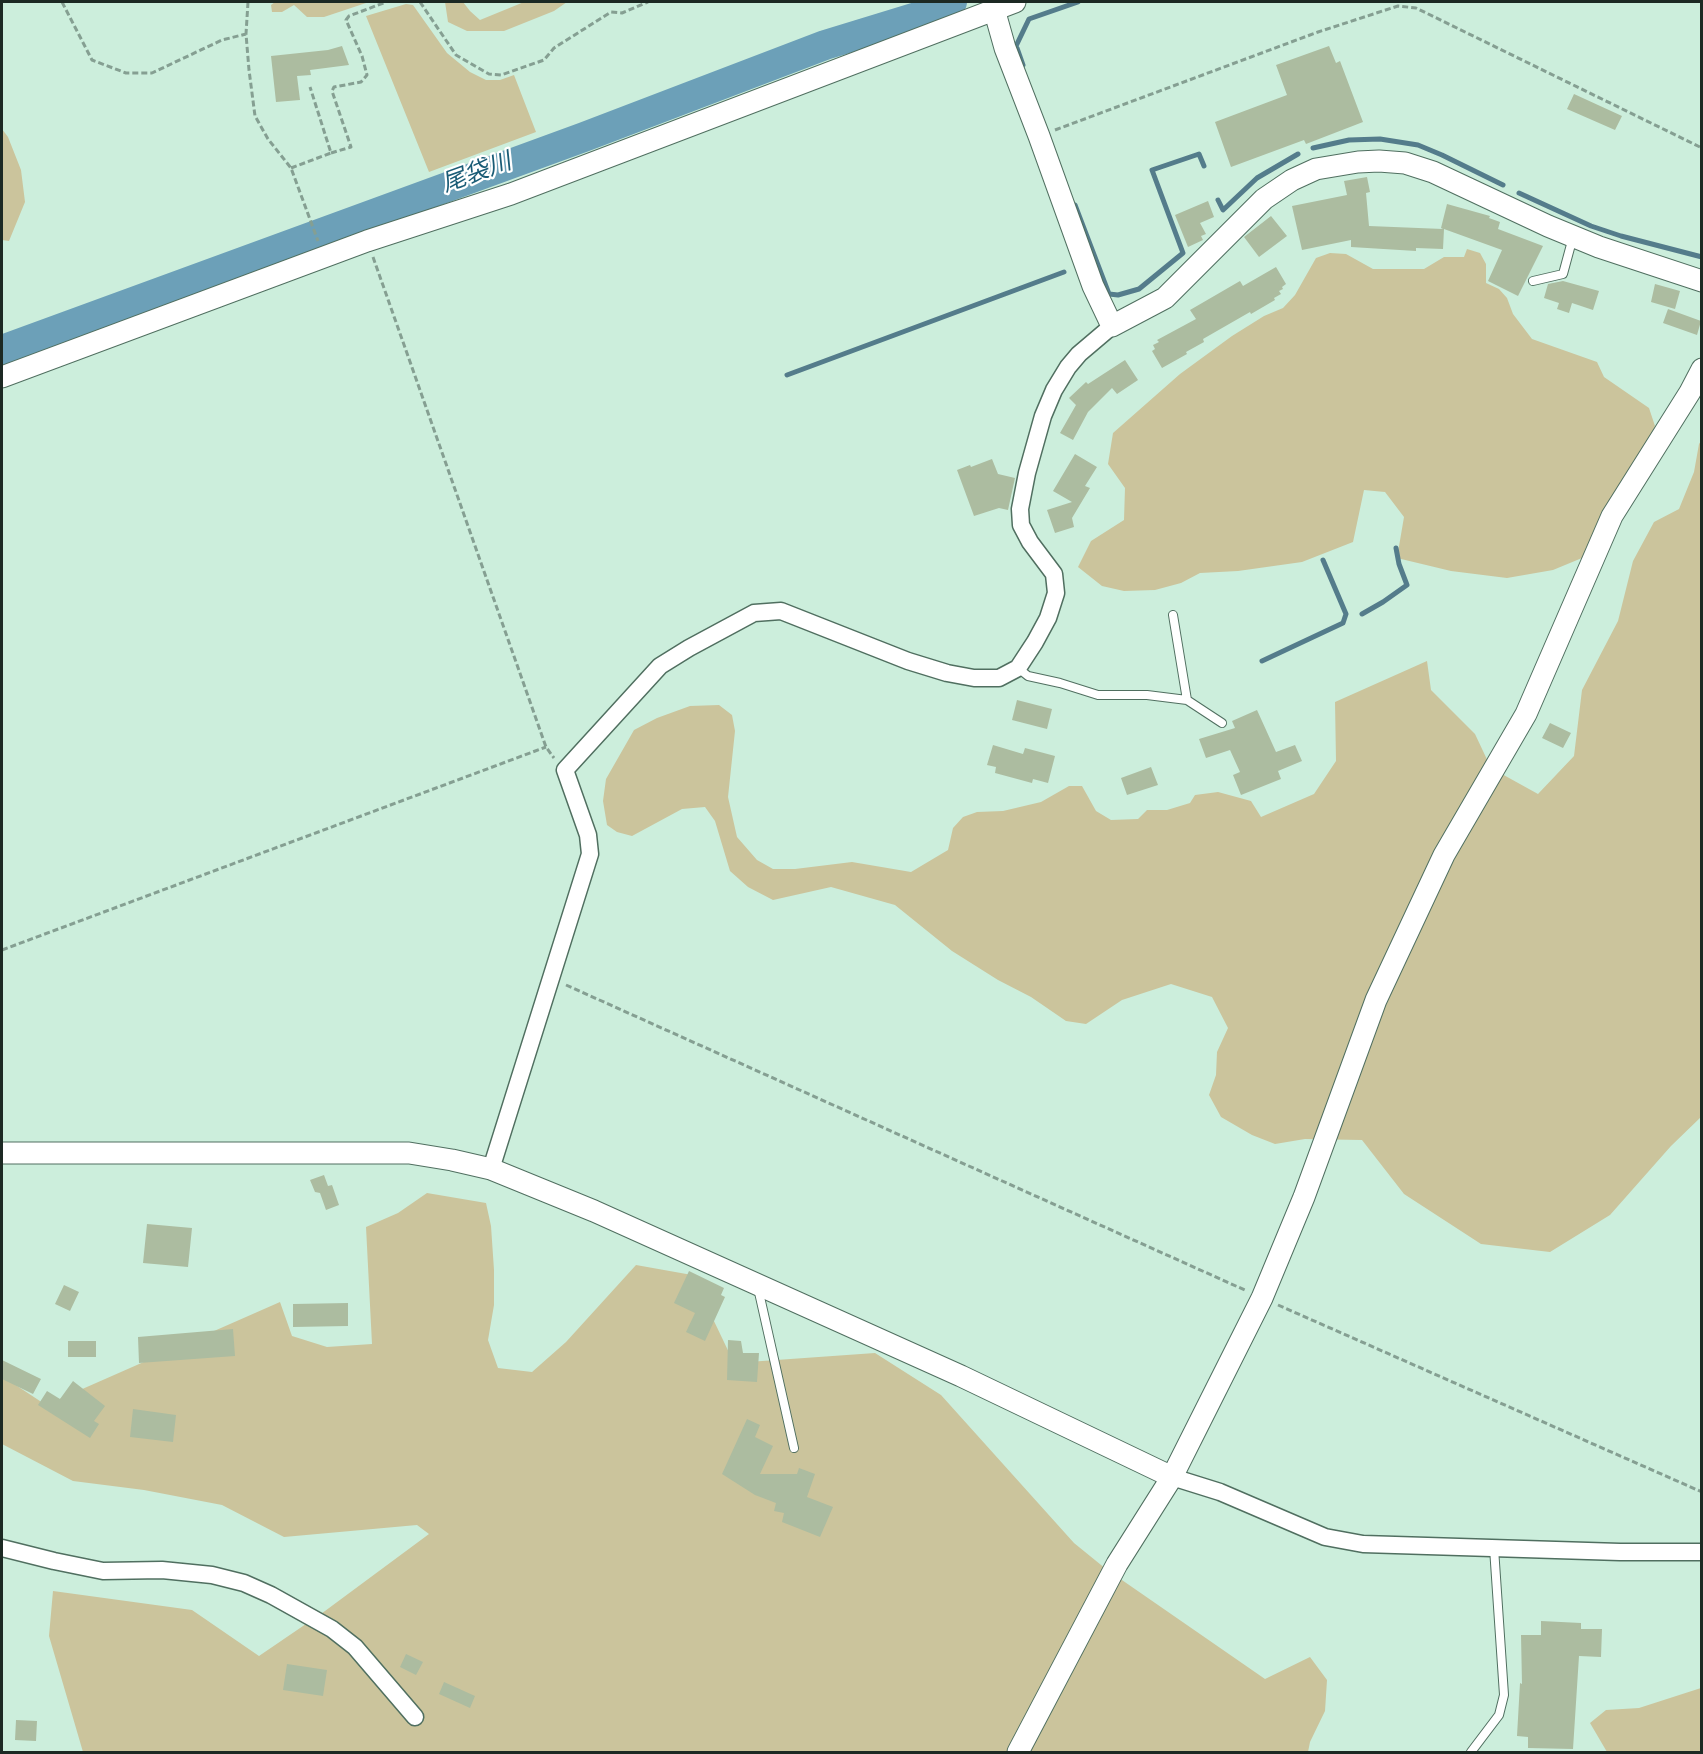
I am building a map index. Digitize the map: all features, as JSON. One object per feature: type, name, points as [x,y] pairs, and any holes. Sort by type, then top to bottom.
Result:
[{"type":"street","points":[[2,377],[367,241],[512,194],[1015,2]]},
{"type":"street","points":[[994,9],[1005,48],[1093,286],[1112,326]]},
{"type":"street","points":[[491,1169],[590,854],[588,835],[565,770],[660,666],[754,613],[781,611],[908,661],[947,673],[974,678],[999,678],[1018,668],[1048,618],[1056,593],[1053,574],[1021,525],[1020,509],[1027,473],[1043,416],[1060,379],[1079,354],[1112,326],[1165,298],[1264,199],[1292,180],[1316,169],[1379,161],[1405,163],[1433,172],[1599,247],[1701,281]]},
{"type":"street","points":[[1018,1752],[1117,1564],[1172,1477],[1262,1298],[1304,1197],[1376,1000],[1444,855],[1526,714],[1612,516],[1690,392],[1701,369]]},
{"type":"street","points":[[2,1153],[409,1153],[491,1169],[594,1211],[961,1376],[1172,1477],[1220,1492],[1325,1537],[1363,1544],[1620,1552],[1701,1552]]},
{"type":"street","points":[[2,1548],[103,1571],[162,1570],[212,1575],[244,1583],[271,1595],[332,1629],[355,1647],[415,1717]]},
{"type":"lane","points":[[1533,281],[1563,274],[1574,236]]},
{"type":"lane","points":[[1173,615],[1187,700]]},
{"type":"lane","points":[[1018,668],[1028,676],[1098,695],[1147,695],[1187,700],[1222,723]]},
{"type":"lane","points":[[758,1285],[794,1448]]},
{"type":"lane","points":[[1471,1752],[1499,1715],[1504,1695],[1494,1548]]},
{"type":"path","points":[[62,2],[92,60],[126,73],[152,73],[222,40],[246,34]]},
{"type":"path","points":[[248,2],[246,34],[255,116],[268,139],[291,168],[314,229]]},
{"type":"path","points":[[291,168],[351,147],[332,91],[334,87],[361,82],[367,75],[362,56],[346,20],[349,16],[386,2]]},
{"type":"path","points":[[420,2],[456,56],[489,74],[501,75],[544,60],[554,48],[611,12],[622,13],[648,2]]},
{"type":"path","points":[[1039,136],[1318,32],[1398,6],[1416,8],[1701,148]]},
{"type":"path","points":[[310,87],[331,153]]},
{"type":"path","points":[[367,241],[546,747],[565,770]]},
{"type":"path","points":[[2,950],[546,747]]},
{"type":"path","points":[[551,978],[1262,1298],[1701,1492]]},
{"type":"shaded area","points":[[275,2],[369,2],[324,17],[307,17],[294,5],[282,12],[272,12],[271,5]]},
{"type":"shaded area","points":[[445,2],[463,2],[480,20],[524,2],[567,2],[554,11],[504,31],[467,31],[448,22]]},
{"type":"shaded area","points":[[406,4],[413,5],[447,53],[470,72],[486,80],[500,80],[514,75],[536,132],[429,172],[366,16]]},
{"type":"shaded area","points":[[2,129],[8,137],[21,170],[25,202],[9,241],[2,240]]},
{"type":"shaded area","points":[[1467,249],[1480,253],[1486,264],[1486,283],[1499,289],[1507,298],[1513,314],[1532,339],[1597,362],[1604,377],[1649,408],[1655,426],[1636,469],[1582,558],[1553,570],[1507,578],[1451,571],[1397,558],[1404,517],[1385,492],[1364,490],[1353,542],[1302,562],[1238,571],[1200,573],[1181,583],[1155,590],[1124,591],[1102,586],[1078,567],[1091,541],[1124,520],[1125,488],[1108,464],[1113,433],[1180,374],[1232,336],[1264,316],[1283,308],[1295,295],[1316,258],[1330,253],[1346,254],[1373,269],[1424,269],[1444,257],[1464,257]]},
{"type":"shaded area","points":[[1701,441],[1701,1117],[1671,1146],[1610,1215],[1550,1252],[1481,1244],[1404,1194],[1362,1140],[1305,1139],[1275,1144],[1252,1135],[1221,1117],[1209,1095],[1216,1075],[1217,1052],[1228,1028],[1212,997],[1171,984],[1122,1000],[1086,1024],[1066,1021],[1031,997],[998,980],[952,951],[895,905],[831,887],[773,900],[748,887],[730,871],[715,821],[705,807],[682,809],[632,836],[617,832],[607,825],[603,801],[606,779],[634,730],[657,718],[690,706],[719,705],[732,715],[735,731],[728,797],[737,837],[757,860],[773,869],[795,869],[852,862],[911,872],[948,850],[953,828],[963,817],[977,812],[1003,811],[1041,802],[1069,786],[1082,786],[1096,811],[1111,820],[1138,819],[1147,810],[1167,810],[1190,803],[1195,795],[1218,792],[1251,801],[1261,817],[1314,794],[1336,761],[1335,702],[1427,661],[1431,690],[1475,734],[1491,768],[1538,794],[1574,756],[1582,690],[1618,621],[1633,561],[1654,522],[1679,509],[1694,472]]},
{"type":"shaded area","points":[[427,1193],[486,1203],[491,1226],[494,1270],[494,1305],[488,1340],[498,1368],[532,1372],[566,1342],[636,1265],[692,1275],[734,1363],[875,1353],[941,1395],[1074,1543],[1106,1569],[1265,1679],[1310,1657],[1327,1680],[1325,1711],[1310,1742],[1308,1752],[83,1752],[49,1636],[53,1591],[192,1610],[259,1656],[325,1611],[429,1534],[417,1525],[284,1537],[222,1505],[144,1490],[73,1481],[2,1444],[2,1376],[46,1405],[280,1302],[292,1336],[327,1347],[372,1344],[366,1227],[398,1213]]},
{"type":"shaded area","points":[[1701,1688],[1701,1752],[1607,1752],[1590,1723],[1606,1710],[1639,1708]]},
{"type":"building","points":[[342,46],[349,65],[310,70],[311,75],[297,76],[300,100],[276,102],[271,56],[328,50]]},
{"type":"building","points":[[1329,46],[1336,63],[1340,61],[1363,122],[1306,144],[1304,140],[1231,167],[1215,122],[1287,95],[1276,65]]},
{"type":"building","points":[[1574,94],[1622,116],[1615,130],[1567,109]]},
{"type":"building","points":[[1367,177],[1370,192],[1366,193],[1369,226],[1443,229],[1441,228],[1447,204],[1490,216],[1489,218],[1500,222],[1498,229],[1543,246],[1518,296],[1488,281],[1502,250],[1444,229],[1443,249],[1416,248],[1416,251],[1351,247],[1351,240],[1302,250],[1292,206],[1347,195],[1344,181]]},
{"type":"building","points":[[1208,201],[1214,217],[1200,223],[1206,234],[1201,236],[1203,240],[1188,247],[1175,215]]},
{"type":"building","points":[[1271,216],[1287,236],[1259,257],[1244,237]]},
{"type":"building","points":[[1276,267],[1286,284],[1279,291],[1281,294],[1274,298],[1275,300],[1203,339],[1204,342],[1162,368],[1152,351],[1155,349],[1153,345],[1159,342],[1157,340],[1196,319],[1190,310],[1240,281],[1243,286]]},
{"type":"building","points":[[1563,281],[1599,291],[1593,310],[1572,303],[1569,313],[1557,309],[1559,303],[1544,298],[1548,284]]},
{"type":"building","points":[[1655,284],[1680,291],[1675,309],[1651,302]]},
{"type":"building","points":[[1668,309],[1701,321],[1697,335],[1663,323]]},
{"type":"building","points":[[1125,360],[1138,380],[1117,394],[1112,388],[1088,412],[1073,440],[1060,433],[1076,405],[1069,398],[1086,382],[1088,384]]},
{"type":"building","points":[[1075,454],[1097,467],[1085,486],[1090,488],[1072,518],[1074,527],[1055,533],[1047,510],[1072,502],[1053,491]]},
{"type":"building","points":[[992,459],[998,474],[1015,478],[1008,510],[999,508],[974,516],[957,470]]},
{"type":"building","points":[[1017,700],[1052,709],[1047,729],[1012,720]]},
{"type":"building","points":[[1257,710],[1276,752],[1295,745],[1302,761],[1278,771],[1281,779],[1241,795],[1233,775],[1240,772],[1230,750],[1206,758],[1199,739],[1235,728],[1232,721]]},
{"type":"building","points":[[1550,723],[1571,733],[1563,748],[1542,738]]},
{"type":"building","points":[[993,745],[1023,754],[1025,748],[1055,756],[1048,783],[1033,779],[1032,783],[995,773],[996,767],[987,765]]},
{"type":"building","points":[[1151,767],[1158,785],[1127,795],[1121,778]]},
{"type":"building","points":[[324,1175],[328,1186],[332,1185],[339,1205],[326,1210],[320,1193],[315,1192],[310,1180]]},
{"type":"building","points":[[147,1224],[192,1228],[188,1267],[143,1263]]},
{"type":"building","points":[[689,1271],[724,1288],[721,1295],[725,1297],[705,1341],[686,1332],[695,1313],[674,1303]]},
{"type":"building","points":[[64,1285],[79,1292],[70,1311],[55,1304]]},
{"type":"building","points":[[348,1303],[348,1326],[293,1327],[293,1304]]},
{"type":"building","points":[[233,1329],[235,1356],[139,1363],[138,1337]]},
{"type":"building","points":[[728,1340],[741,1341],[743,1353],[759,1353],[757,1382],[727,1380]]},
{"type":"building","points":[[68,1341],[96,1341],[96,1357],[68,1357]]},
{"type":"building","points":[[2,1360],[41,1379],[33,1394],[2,1379]]},
{"type":"building","points":[[73,1381],[105,1406],[94,1421],[99,1424],[90,1438],[38,1405],[47,1391],[60,1399]]},
{"type":"building","points":[[133,1409],[176,1415],[173,1442],[130,1437]]},
{"type":"building","points":[[747,1419],[760,1425],[755,1437],[773,1446],[760,1474],[797,1474],[799,1468],[815,1474],[807,1497],[833,1507],[820,1537],[782,1522],[784,1513],[774,1511],[776,1503],[755,1495],[722,1474]]},
{"type":"building","points":[[1541,1621],[1581,1623],[1581,1629],[1602,1629],[1601,1657],[1579,1656],[1573,1749],[1528,1748],[1528,1737],[1517,1736],[1520,1683],[1522,1684],[1521,1635],[1541,1635]]},
{"type":"building","points":[[406,1654],[423,1662],[416,1675],[400,1667]]},
{"type":"building","points":[[287,1664],[327,1670],[323,1696],[283,1690]]},
{"type":"building","points":[[444,1682],[475,1696],[470,1708],[439,1694]]},
{"type":"building","points":[[16,1720],[37,1721],[36,1741],[15,1740]]},
{"type":"waterway","name":"尾袋川","points":[[2,350],[584,137],[825,45],[943,9],[952,2]]},
{"type":"waterway","points":[[1016,46],[1029,19],[1078,2]]},
{"type":"waterway","points":[[1017,48],[1023,65]]},
{"type":"waterway","points":[[1313,148],[1349,140],[1380,139],[1418,145],[1503,185]]},
{"type":"waterway","points":[[1075,205],[1109,294],[1118,295],[1139,289],[1183,253],[1152,170],[1199,154],[1204,166]]},
{"type":"waterway","points":[[1218,200],[1223,210],[1257,178],[1298,154]]},
{"type":"waterway","points":[[1519,193],[1591,226],[1702,257]]},
{"type":"waterway","points":[[787,375],[1064,272]]},
{"type":"waterway","points":[[1362,614],[1407,585],[1396,548]]},
{"type":"waterway","points":[[1262,661],[1343,623],[1346,614],[1323,560]]}]
